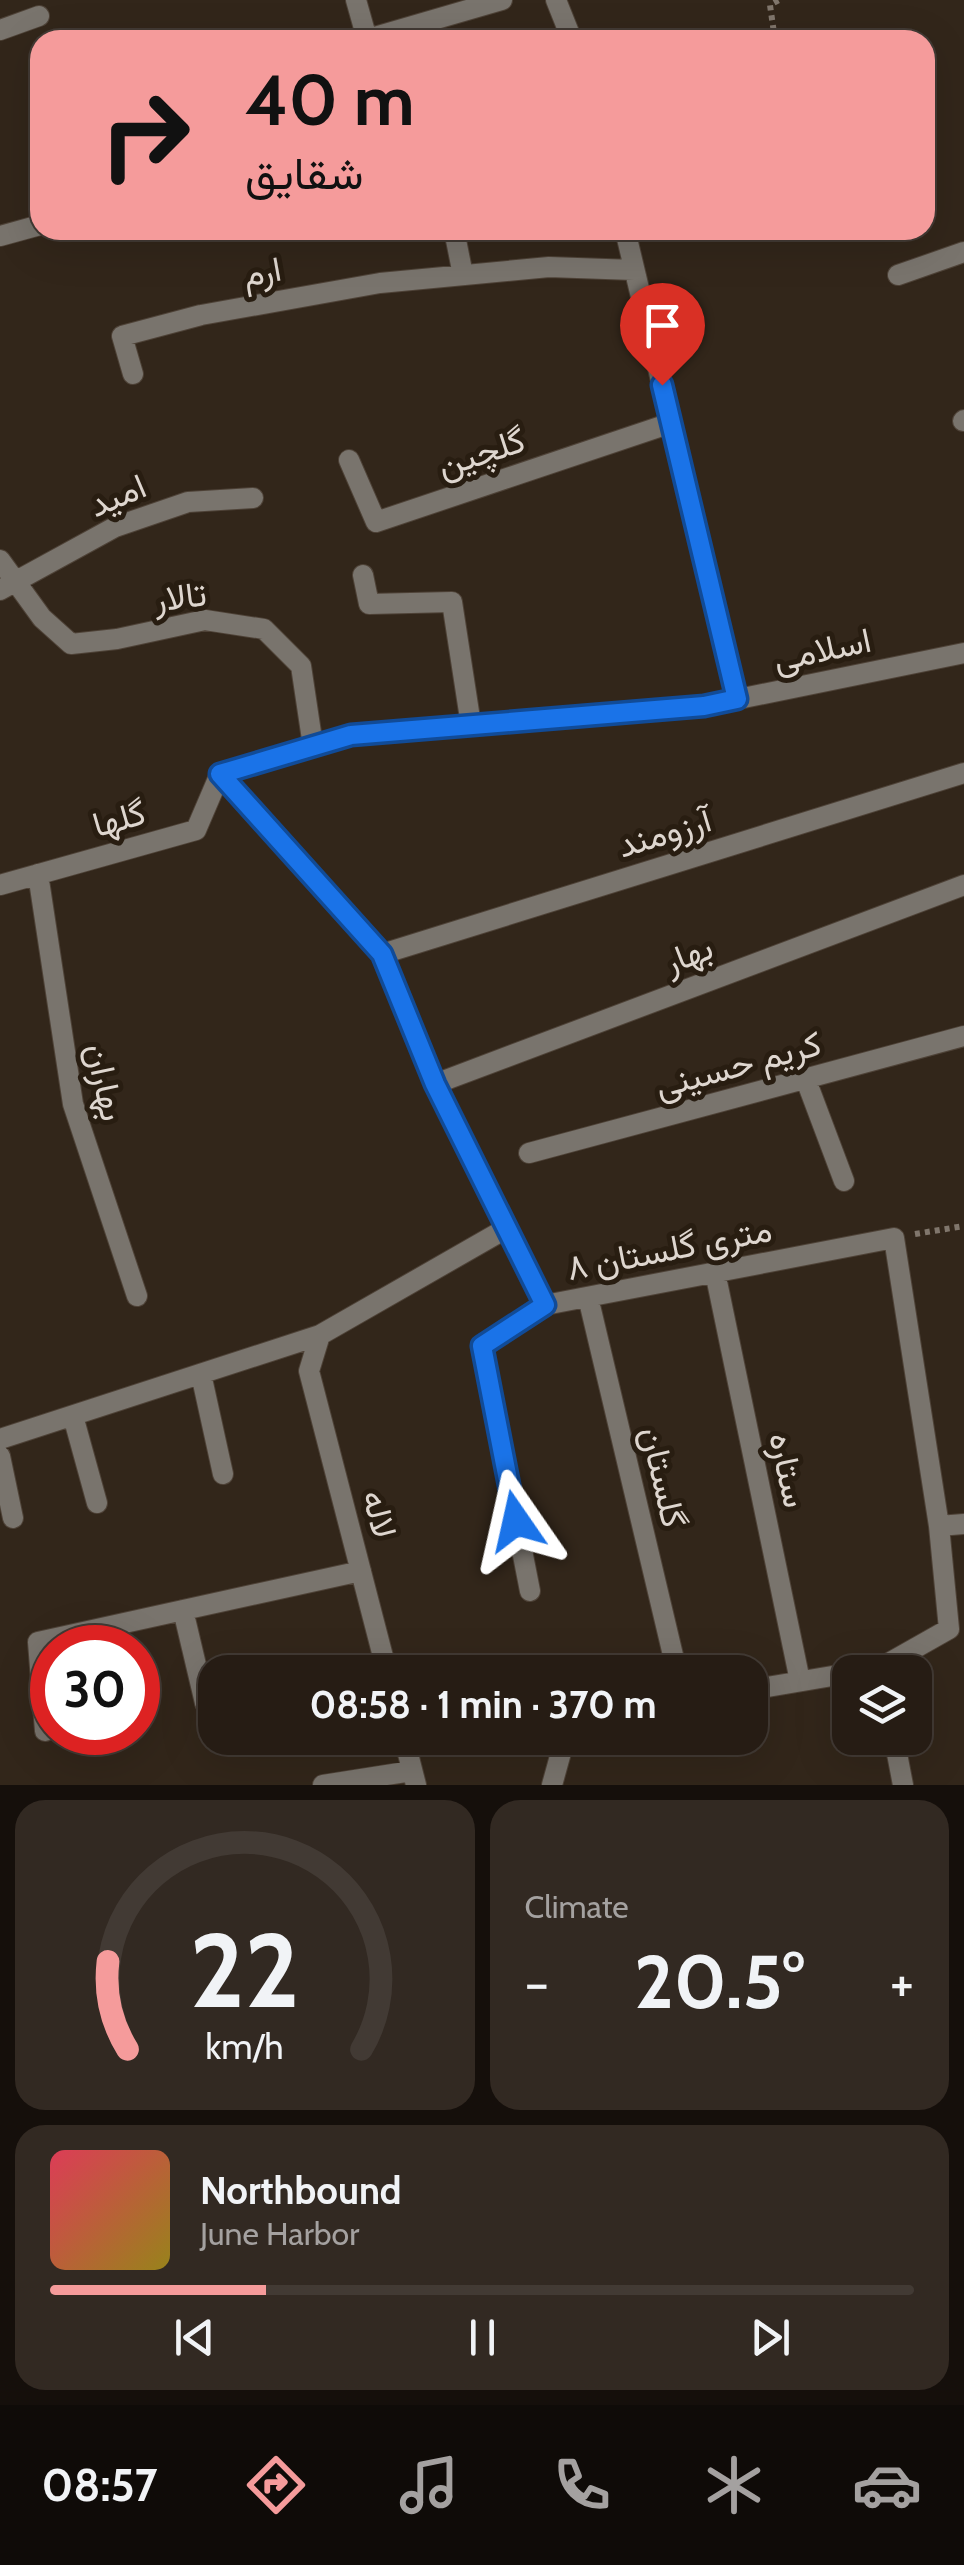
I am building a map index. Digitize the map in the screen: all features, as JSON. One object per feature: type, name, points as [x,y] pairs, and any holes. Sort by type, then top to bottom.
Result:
[{"type":"street","points":[[356,0],[363,30]]},
{"type":"street","points":[[399,30],[502,0]]},
{"type":"street","points":[[556,0],[568,30]]},
{"type":"street","points":[[0,30],[39,16]]},
{"type":"street","points":[[0,236],[30,228]]},
{"type":"street","points":[[456,240],[463,275]]},
{"type":"street","points":[[626,240],[737,699]]},
{"type":"street","points":[[898,275],[964,252]]},
{"type":"street","name":"ارم","points":[[132,374],[122,336],[201,315],[380,283],[549,267],[634,270]]},
{"type":"street","name":"گلچین","points":[[349,460],[376,522],[671,423]]},
{"type":"street","name":"امید","points":[[7,586],[133,521],[188,502],[253,498]]},
{"type":"street","points":[[0,560],[7,586]]},
{"type":"street","points":[[364,575],[368,604],[452,602],[471,725]]},
{"type":"street","name":"تالار","points":[[7,586],[71,644],[117,639],[205,620],[264,630],[301,666],[313,746]]},
{"type":"street","name":"اسلامی","points":[[220,774],[351,735],[704,706],[964,653]]},
{"type":"street","name":"آرزومند","points":[[382,954],[964,773]]},
{"type":"street","name":"گلها","points":[[0,885],[196,830],[220,774]]},
{"type":"street","name":"۸ متری گلستان","points":[[220,774],[382,954],[435,1084],[545,1305],[894,1238]]},
{"type":"street","name":"بهاران","points":[[38,874],[73,1104],[138,1296]]},
{"type":"street","name":"بهار","points":[[435,1084],[964,884]]},
{"type":"street","name":"کریم حسینی","points":[[529,1154],[964,1036]]},
{"type":"street","points":[[806,1080],[844,1181]]},
{"type":"street","points":[[0,1439],[320,1335],[507,1228]]},
{"type":"street","points":[[894,1238],[939,1526],[949,1630],[906,1655]]},
{"type":"street","name":"ستاره","points":[[715,1272],[800,1681]]},
{"type":"street","name":"گلستان","points":[[588,1297],[673,1655]]},
{"type":"street","points":[[530,1591],[482,1346],[545,1305]]},
{"type":"street","name":"لاله","points":[[320,1335],[309,1371],[383,1655]]},
{"type":"street","points":[[201,1374],[223,1474]]},
{"type":"street","points":[[72,1416],[97,1503]]},
{"type":"street","points":[[0,1456],[13,1518]]},
{"type":"street","points":[[939,1526],[964,1524]]},
{"type":"street","points":[[115,1625],[361,1572]]},
{"type":"street","points":[[183,1610],[198,1673]]},
{"type":"street","points":[[768,1687],[832,1675]]},
{"type":"street","points":[[552,1785],[560,1755]]},
{"type":"street","points":[[897,1755],[903,1785]]},
{"type":"street","points":[[324,1785],[414,1778]]},
{"type":"path","points":[[773,30],[770,5],[779,0]]},
{"type":"path","points":[[894,1238],[964,1226]]},
{"type":"route","points":[[516,1521],[482,1346],[545,1305],[435,1084],[382,954],[220,774],[351,735],[704,706],[737,699],[662,385]]}]
